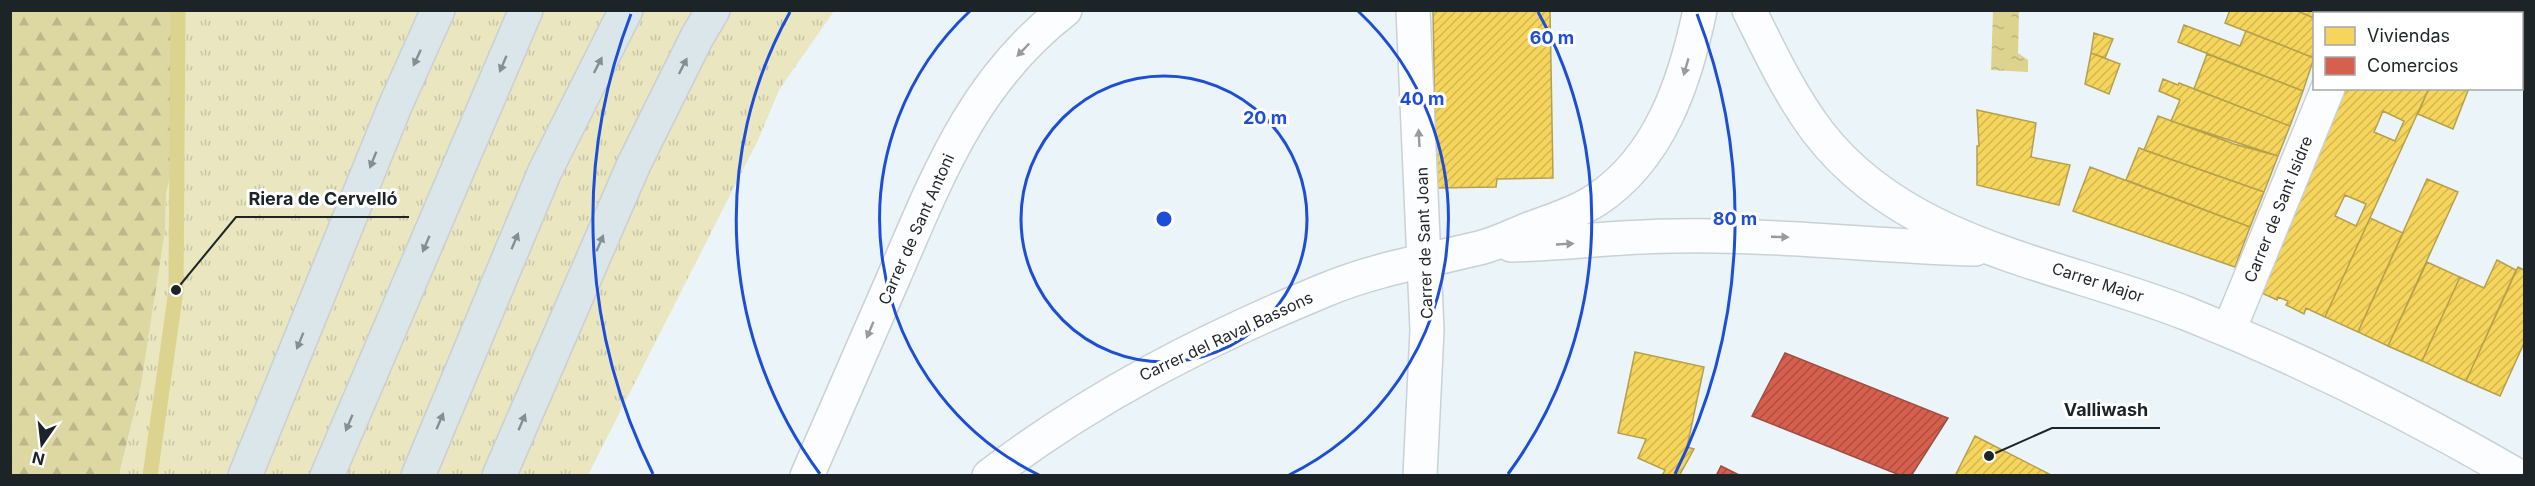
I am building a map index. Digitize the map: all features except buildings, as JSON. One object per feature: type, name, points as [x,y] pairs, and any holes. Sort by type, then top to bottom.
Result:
[{"type":"highway","points":[[245,476],[395,106],[438,10]]},
{"type":"highway","points":[[327,476],[526,10]]},
{"type":"highway","points":[[418,476],[545,171],[626,10]]},
{"type":"highway","points":[[499,476],[634,164],[713,10]]},
{"type":"street","name":"Carrer de Sant Antoni","points":[[807,476],[942,165],[990,84],[1047,24],[1065,10]]},
{"type":"street","name":"Carrer de Sant Joan","points":[[1413,10],[1427,330],[1420,476]]},
{"type":"street","points":[[1485,246],[1557,219],[1595,201],[1622,179],[1638,161],[1668,114],[1683,76],[1700,10]]},
{"type":"street","name":"Carrer Major","points":[[1749,10],[1791,93],[1819,133],[1853,169],[1883,193],[1929,222],[1994,250],[2135,293],[2229,330],[2306,366],[2518,476]]},
{"type":"street","name":"Carrer de Sant Isidre","points":[[2229,330],[2327,90]]},
{"type":"street","points":[[1485,246],[1564,244],[1672,236],[1783,237],[1894,247],[1994,250]]},
{"type":"street","name":"Carrer del Raval Bassons","points":[[989,476],[1035,440],[1118,389],[1210,341],[1328,288],[1425,260],[1485,246]]},
{"type":"green space","points":[[10,11],[179,11],[179,81],[174,161],[166,193],[165,231],[141,385],[119,475],[11,475]]},
{"type":"green space","points":[[179,11],[834,11],[779,90],[758,140],[588,475],[119,476],[141,385],[165,231],[166,193],[174,161],[179,81]]},
{"type":"water","points":[[1993,11],[2019,11],[2018,53],[2028,60],[2028,72],[1991,70]]},
{"type":"waterway","points":[[150,476],[176,290],[178,10]]},
{"type":"place","name":"Riera de Cervelló","points":[[176,290]]},
{"type":"place","name":"Valliwash","points":[[1989,456]]}]
